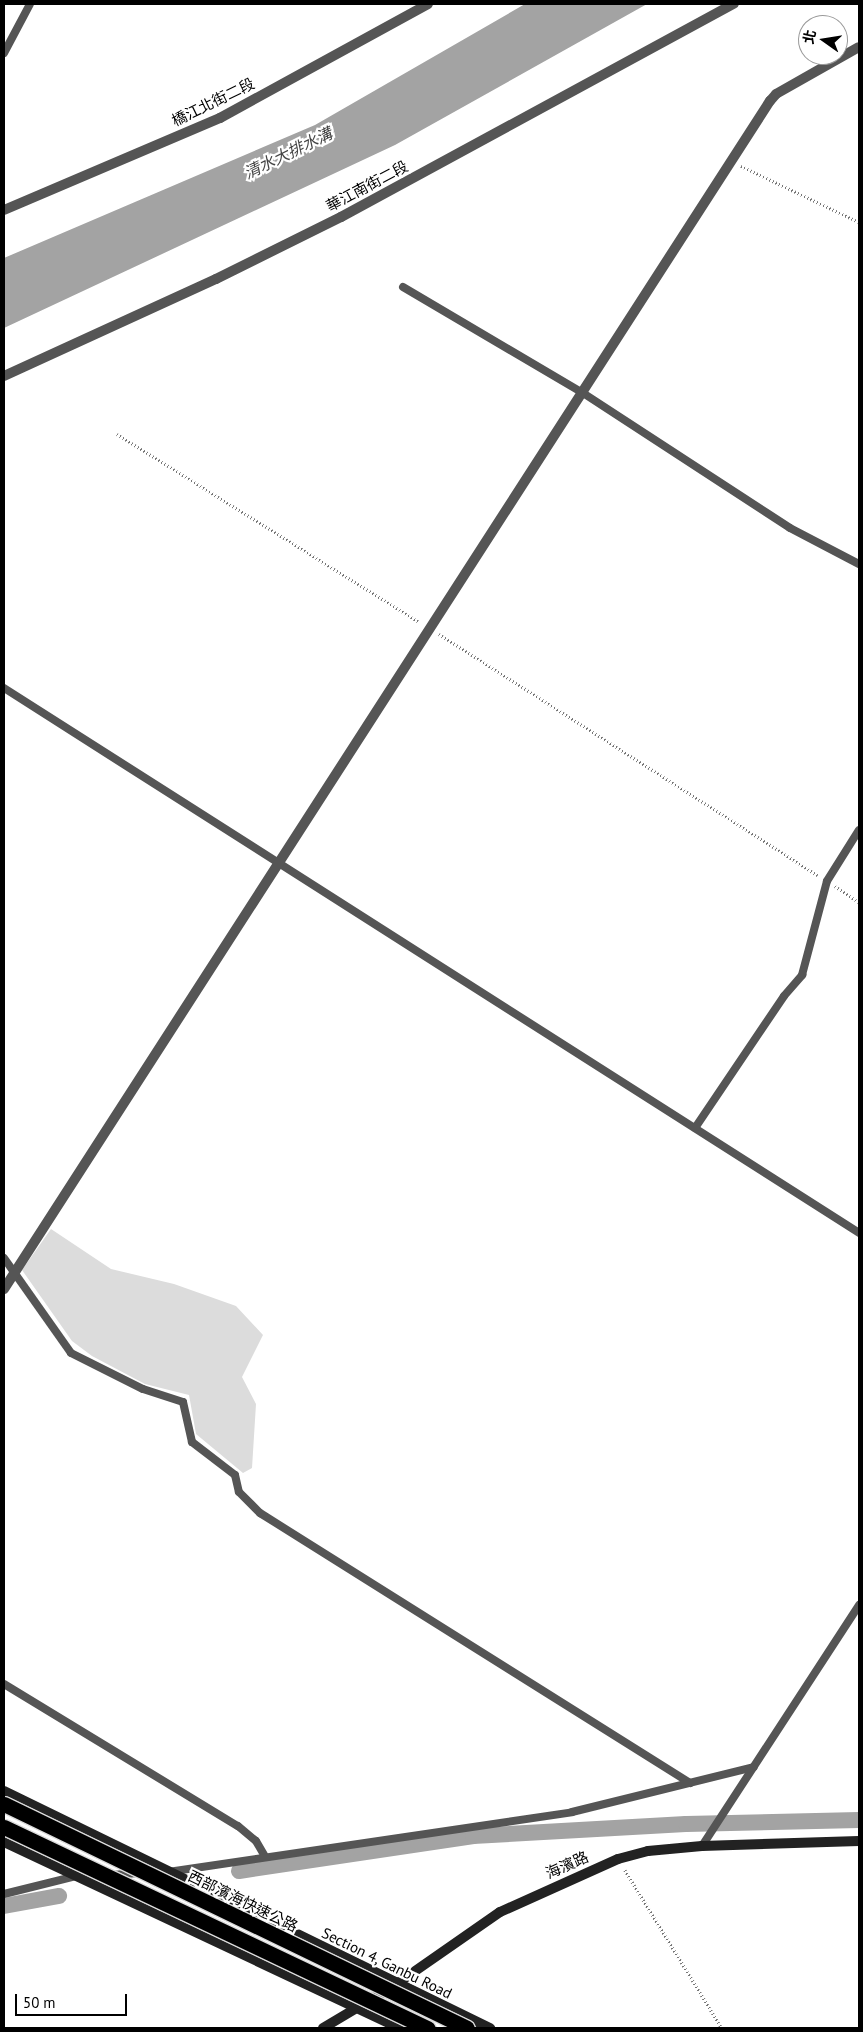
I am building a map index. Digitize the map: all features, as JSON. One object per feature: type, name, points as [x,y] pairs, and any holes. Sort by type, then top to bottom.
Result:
[{"type":"highway","name":"西部濱海快速公路","points":[[4,1804],[467,2028]]},
{"type":"highway","points":[[4,1827],[428,2028]]},
{"type":"street","name":"橋江北街二段","points":[[4,210],[220,118],[428,4]]},
{"type":"street","name":"華江南街二段","points":[[4,376],[216,279],[341,218],[734,4]]},
{"type":"street","points":[[4,1289],[280,865],[776,94],[859,47]]},
{"type":"street","name":"Section 4, Ganbu Road","points":[[4,1791],[171,1871],[396,1985],[490,2028]]},
{"type":"street","points":[[4,1842],[400,2028]]},
{"type":"street","name":"海濱路","points":[[323,2028],[355,2006],[396,1985],[500,1912],[618,1859],[648,1851],[702,1846],[859,1842]]},
{"type":"lane","points":[[4,53],[30,4]]},
{"type":"lane","points":[[403,287],[583,393],[790,528],[859,564]]},
{"type":"lane","points":[[4,688],[859,1233]]},
{"type":"lane","points":[[695,1128],[784,996],[802,975],[827,881],[859,830]]},
{"type":"lane","points":[[4,1258],[71,1353],[143,1389],[183,1402],[192,1442],[235,1476],[240,1492],[260,1513],[690,1783]]},
{"type":"lane","points":[[702,1846],[859,1605]]},
{"type":"lane","points":[[4,1684],[238,1826],[256,1841],[264,1855]]},
{"type":"lane","points":[[4,1894],[77,1876],[171,1871],[264,1855],[572,1812],[690,1783],[752,1771]]},
{"type":"path","points":[[731,162],[859,222]]},
{"type":"path","points":[[117,434],[431,630],[859,902]]},
{"type":"path","points":[[618,1859],[722,2028]]},
{"type":"shaded area","points":[[51,1229],[111,1269],[174,1284],[236,1306],[263,1335],[242,1377],[256,1404],[252,1468],[243,1473],[196,1434],[189,1395],[145,1384],[92,1356],[72,1341],[22,1270]]},
{"type":"water","name":"清水大排水溝","points":[[525,4],[647,4],[395,145],[4,328],[4,258],[315,125]]},
{"type":"waterway","points":[[239,1871],[473,1836],[686,1824],[859,1820]]},
{"type":"waterway","points":[[4,1906],[59,1896]]}]
